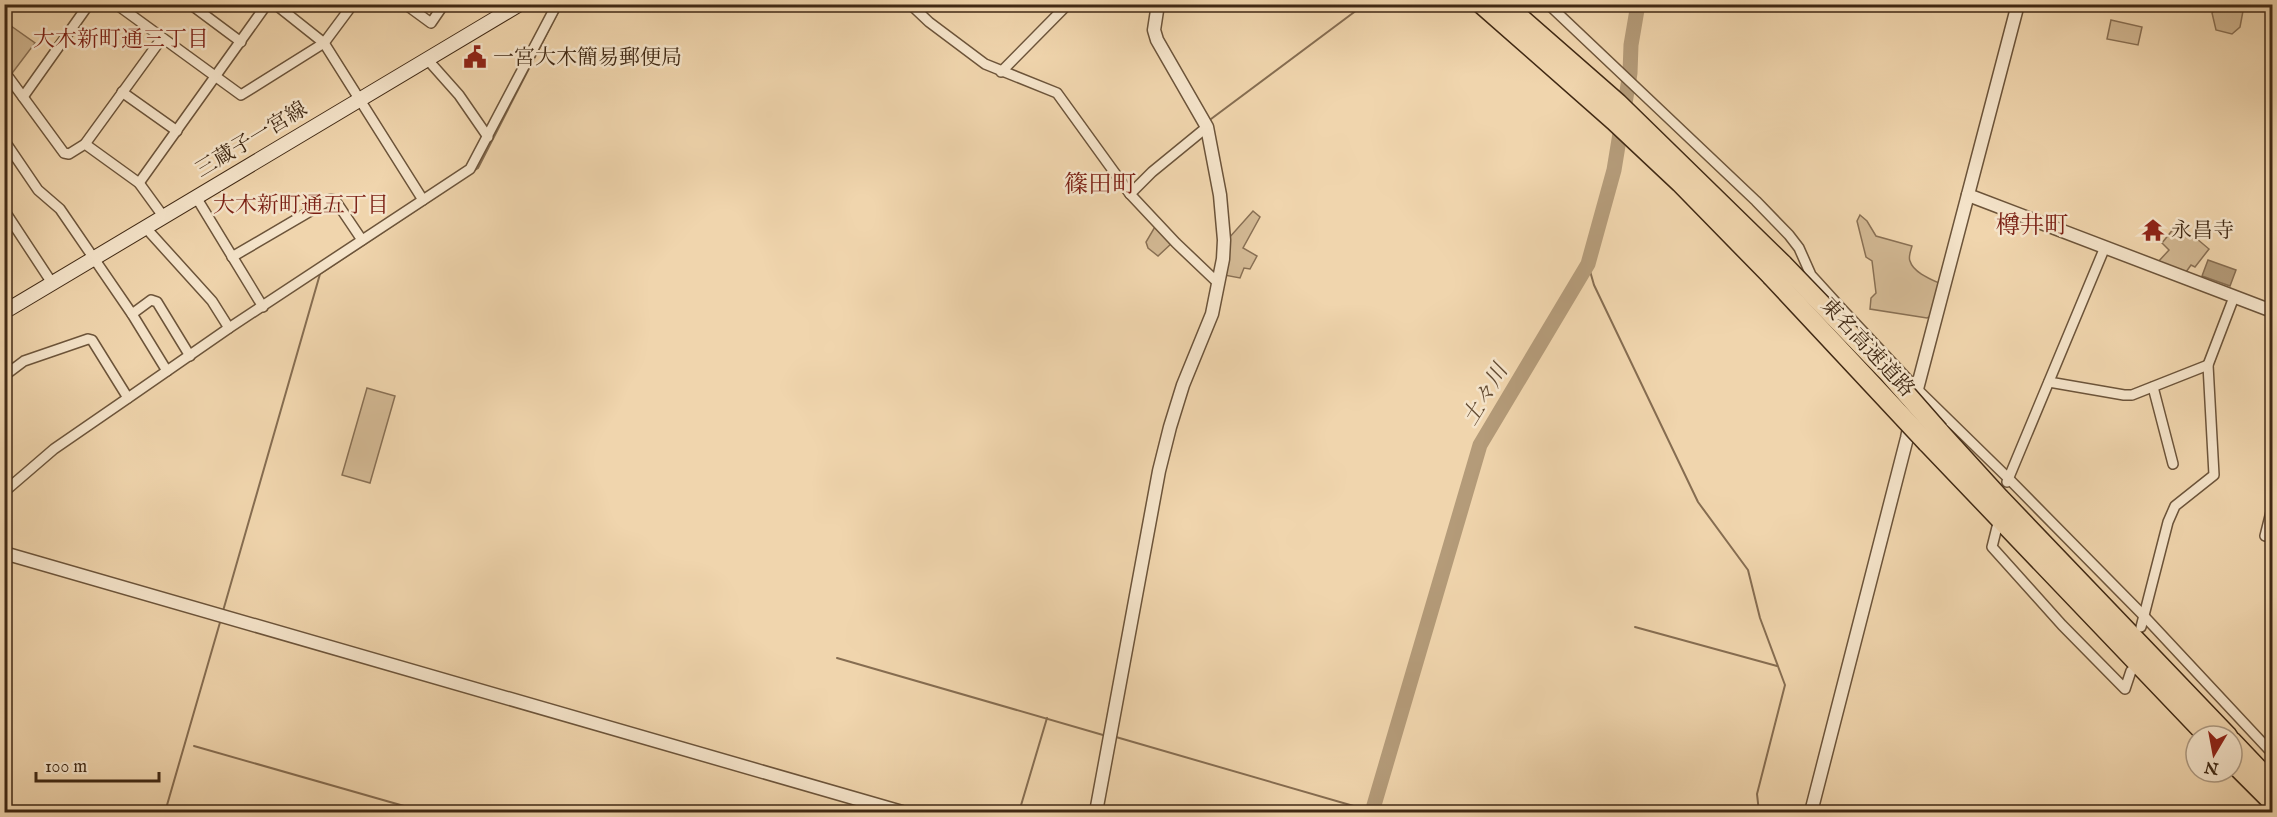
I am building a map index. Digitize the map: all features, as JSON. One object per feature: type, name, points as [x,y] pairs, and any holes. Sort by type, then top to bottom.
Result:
[{"type":"highway","name":"東名高速道路","points":[[1481,4],[1505,12],[1623,118],[1777,270],[1889,374],[1933,437],[2195,724]]},
{"type":"highway","name":"東名高速道路","points":[[1933,437],[2000,498],[2217,724]]},
{"type":"highway","points":[[2244,754],[2272,783]]},
{"type":"highway","points":[[2244,774],[2272,802]]},
{"type":"main road","name":"三蔵子一宮線","points":[[4,312],[519,5]]},
{"type":"street","points":[[116,4],[241,95],[324,43],[353,4]]},
{"type":"street","points":[[190,4],[241,42]]},
{"type":"street","points":[[139,183],[267,4]]},
{"type":"street","points":[[275,4],[324,43],[423,200]]},
{"type":"street","points":[[405,4],[431,23],[444,4]]},
{"type":"street","points":[[4,492],[54,449],[229,328],[470,169],[557,4]]},
{"type":"street","points":[[910,4],[929,22],[985,64],[1057,93],[1130,194],[1218,284]]},
{"type":"street","points":[[1001,72],[1068,4]]},
{"type":"street","points":[[1096,813],[1159,471],[1183,385],[1212,314],[1224,240],[1220,195],[1208,127],[1157,40],[1154,30],[1158,4]]},
{"type":"street","points":[[1548,4],[1789,235],[1799,248],[1811,275],[1917,389],[2144,616],[2272,753]]},
{"type":"street","points":[[1811,813],[1907,438],[1917,389],[2018,4]]},
{"type":"street","points":[[22,97],[85,6]]},
{"type":"street","points":[[4,71],[64,153],[69,154],[85,144],[162,38]]},
{"type":"street","points":[[427,59],[477,118],[488,137]]},
{"type":"street","points":[[122,92],[177,131]]},
{"type":"street","points":[[1130,194],[1152,172],[1208,127]]},
{"type":"street","points":[[4,140],[38,190],[60,209],[132,314],[167,371]]},
{"type":"street","points":[[85,144],[139,183],[164,216]]},
{"type":"street","points":[[1968,195],[2272,311]]},
{"type":"street","points":[[196,197],[263,307]]},
{"type":"street","points":[[232,257],[331,199],[335,200],[362,240]]},
{"type":"street","points":[[4,210],[52,284]]},
{"type":"street","points":[[144,227],[212,301],[229,328]]},
{"type":"street","points":[[2008,481],[2105,247]]},
{"type":"street","points":[[2141,627],[2168,522],[2175,506],[2214,475],[2208,365],[2234,297]]},
{"type":"street","points":[[132,314],[151,300],[157,302],[190,356]]},
{"type":"street","points":[[5,374],[24,361],[88,339],[92,340],[128,398]]},
{"type":"street","points":[[2049,382],[2124,395],[2152,387],[2208,365]]},
{"type":"street","points":[[2152,387],[2173,464]]},
{"type":"street","points":[[4,476],[12,485]]},
{"type":"street","points":[[2265,536],[2272,508]]},
{"type":"street","points":[[1997,527],[1992,547],[2062,625],[2125,689],[2131,671]]},
{"type":"street","points":[[4,554],[902,813]]},
{"type":"shaded area","points":[[2217,7],[2243,11],[2240,27],[2232,34],[2216,30],[2212,13]]},
{"type":"shaded area","points":[[2111,20],[2142,27],[2138,45],[2107,39]]},
{"type":"shaded area","points":[[4,21],[35,43],[10,76],[5,69]]},
{"type":"shaded area","points":[[1253,211],[1260,217],[1243,248],[1257,256],[1250,269],[1244,268],[1240,278],[1224,275],[1228,239]]},
{"type":"shaded area","points":[[1860,215],[1867,221],[1876,236],[1912,246],[1909,258],[1912,265],[1922,275],[1939,283],[1931,316],[1927,318],[1870,309],[1871,298],[1876,293],[1872,261],[1866,257],[1857,221]]},
{"type":"shaded area","points":[[2178,223],[2209,249],[2195,267],[2191,265],[2186,272],[2158,262],[2169,250],[2162,243]]},
{"type":"shaded area","points":[[1156,225],[1172,243],[1158,256],[1148,248],[1146,242]]},
{"type":"shaded area","points":[[2208,260],[2236,270],[2230,286],[2202,276]]},
{"type":"shaded area","points":[[367,388],[395,396],[370,483],[342,475]]},
{"type":"waterway","points":[[472,172],[478,168],[562,4]]},
{"type":"waterway","points":[[1211,119],[1365,4]]},
{"type":"waterway","name":"土々川","points":[[1372,812],[1480,445],[1588,264],[1614,170],[1630,73],[1631,45],[1638,4]]},
{"type":"waterway","points":[[223,611],[320,274],[448,189]]},
{"type":"waterway","points":[[1588,264],[1594,285],[1698,502],[1748,570],[1760,618],[1785,685],[1757,794],[1759,812]]},
{"type":"waterway","points":[[165,812],[221,619]]},
{"type":"waterway","points":[[1635,627],[1777,666]]},
{"type":"waterway","points":[[837,658],[1103,735]]},
{"type":"waterway","points":[[1019,812],[1047,718]]},
{"type":"waterway","points":[[1116,737],[1364,809]]},
{"type":"waterway","points":[[194,746],[425,812]]},
{"type":"place","name":"一宮大木簡易郵便局","points":[[475,57]]},
{"type":"place","name":"永昌寺","points":[[2153,230]]},
{"type":"district","name":"大木新町通三丁目","points":[[121,38]]},
{"type":"district","name":"篠田町","points":[[1100,184]]},
{"type":"district","name":"大木新町通五丁目","points":[[301,204]]},
{"type":"district","name":"樽井町","points":[[2032,225]]}]
